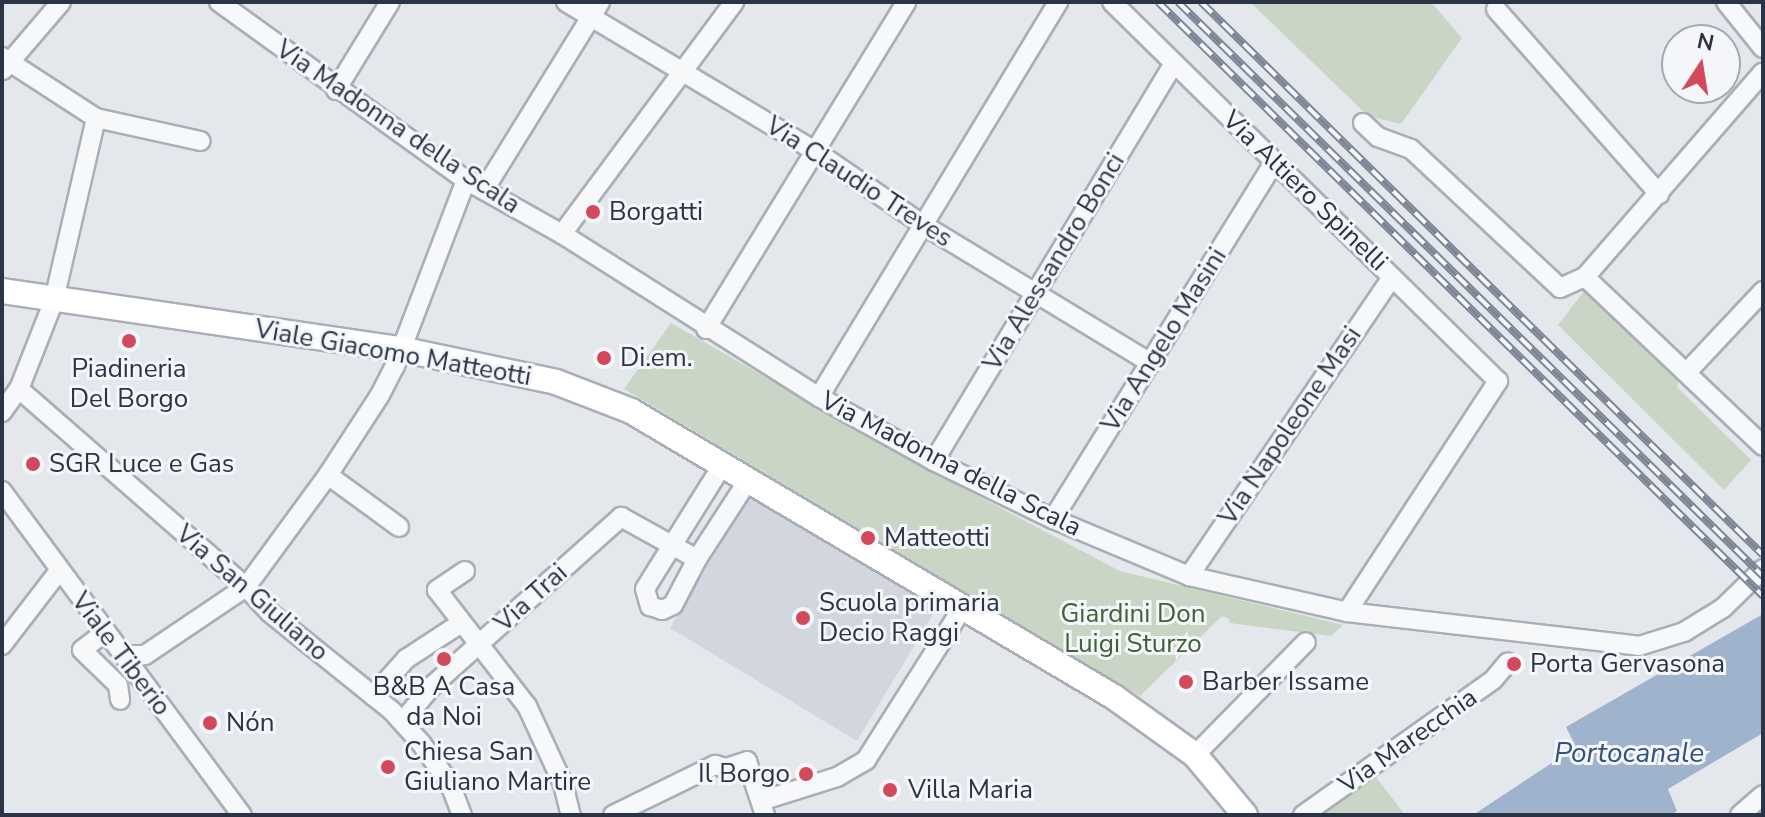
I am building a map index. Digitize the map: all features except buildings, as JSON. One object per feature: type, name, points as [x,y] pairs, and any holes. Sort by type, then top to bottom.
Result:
[{"type":"main road","name":"Viale Giacomo Matteotti","points":[[2,291],[400,349],[556,382],[631,411],[1114,697],[1195,755],[1245,815]]},
{"type":"street","points":[[61,2],[5,63],[96,118],[201,141]]},
{"type":"street","name":"Via Madonna della Scala","points":[[219,2],[336,90],[466,180],[562,234],[706,329],[819,397],[934,461],[1053,519],[1189,576],[1347,612],[1639,646],[1684,632],[1723,608],[1762,570]]},
{"type":"street","points":[[336,90],[390,2]]},
{"type":"street","name":"Via Claudio Treves","points":[[566,2],[595,10],[680,71],[815,151],[922,224],[1151,363]]},
{"type":"street","points":[[562,234],[734,2]]},
{"type":"street","points":[[706,329],[906,2]]},
{"type":"street","points":[[819,397],[1058,2]]},
{"type":"street","name":"Via Altiero Spinelli","points":[[1112,2],[1498,381],[1347,612]]},
{"type":"street","points":[[1726,2],[1763,48]]},
{"type":"street","points":[[1496,9],[1659,194]]},
{"type":"street","points":[[484,190],[595,10]]},
{"type":"street","name":"Via Alessandro Bonci","points":[[934,461],[1174,63]]},
{"type":"street","points":[[1363,123],[1378,137],[1411,149],[1560,288],[1585,277],[1763,72]]},
{"type":"street","points":[[2,412],[19,389],[54,300],[96,118]]},
{"type":"street","name":"Via Angelo Masini","points":[[1053,519],[1275,161]]},
{"type":"street","points":[[122,655],[145,655],[246,587],[328,475],[380,395],[466,180]]},
{"type":"street","name":"Via Napoleone Masi","points":[[1189,576],[1392,277]]},
{"type":"street","points":[[1585,277],[1763,446]]},
{"type":"street","points":[[1687,372],[1763,291]]},
{"type":"street","name":"Via San Giuliano","points":[[19,389],[246,587],[269,612],[402,722],[450,784],[462,815]]},
{"type":"street","points":[[723,464],[645,589],[650,606],[662,610],[673,605],[697,559],[749,479]]},
{"type":"street","points":[[328,475],[399,527]]},
{"type":"street","name":"Viale Tiberio","points":[[2,491],[242,815]]},
{"type":"street","name":"Via Trai","points":[[402,722],[432,686],[621,517],[697,559]]},
{"type":"street","points":[[2,645],[59,571]]},
{"type":"street","points":[[465,571],[437,590],[527,706],[563,784],[571,815]]},
{"type":"street","points":[[613,815],[715,765],[726,768],[747,761],[763,808],[860,765],[963,607]]},
{"type":"street","points":[[373,696],[406,659],[461,623]]},
{"type":"street","name":"Via Marecchia","points":[[1303,815],[1493,680],[1509,660],[1519,634]]},
{"type":"street","name":"Viale Tiberio","points":[[99,637],[82,650],[118,685],[120,700]]},
{"type":"street","points":[[1195,755],[1306,642]]},
{"type":"street","points":[[1740,815],[1763,795]]},
{"type":"shaded area","name":"Scuola primaria Decio Raggi","points":[[750,495],[937,608],[857,741],[670,628]]},
{"type":"green space","points":[[1250,2],[1431,2],[1462,38],[1401,124],[1368,116]]},
{"type":"green space","points":[[1585,290],[1679,378],[1677,387],[1751,460],[1724,490],[1558,325]]},
{"type":"green space","name":"Giardini Don Luigi Sturzo","points":[[671,323],[921,466],[1120,571],[1343,625],[1331,636],[1230,623],[1222,616],[1140,696],[624,389]]},
{"type":"green space","points":[[1373,773],[1405,815],[1317,815]]},
{"type":"water","name":"Portocanale","points":[[1763,614],[1763,733],[1668,789],[1677,811],[1671,815],[1473,815],[1576,747],[1566,727]]},
{"type":"railway","points":[[1158,2],[1763,596]]},
{"type":"railway","points":[[1178,2],[1763,576]]},
{"type":"railway","points":[[1201,2],[1763,555]]},
{"type":"place","name":"Borgatti","points":[[593,212]]},
{"type":"place","name":"Piadineria Del Borgo","points":[[129,341]]},
{"type":"place","name":"Di.em.","points":[[604,358]]},
{"type":"place","name":"SGR Luce e Gas","points":[[33,464]]},
{"type":"place","name":"Matteotti","points":[[868,538]]},
{"type":"place","name":"Scuola primaria Decio Raggi","points":[[803,618]]},
{"type":"place","name":"B&B A Casa da Noi","points":[[444,659]]},
{"type":"place","name":"Porta Gervasona","points":[[1514,664]]},
{"type":"place","name":"Barber Issame","points":[[1186,682]]},
{"type":"place","name":"Nón","points":[[210,723]]},
{"type":"place","name":"Chiesa San Giuliano Martire","points":[[388,767]]},
{"type":"place","name":"Il Borgo","points":[[806,774]]},
{"type":"place","name":"Villa Maria","points":[[890,790]]}]
